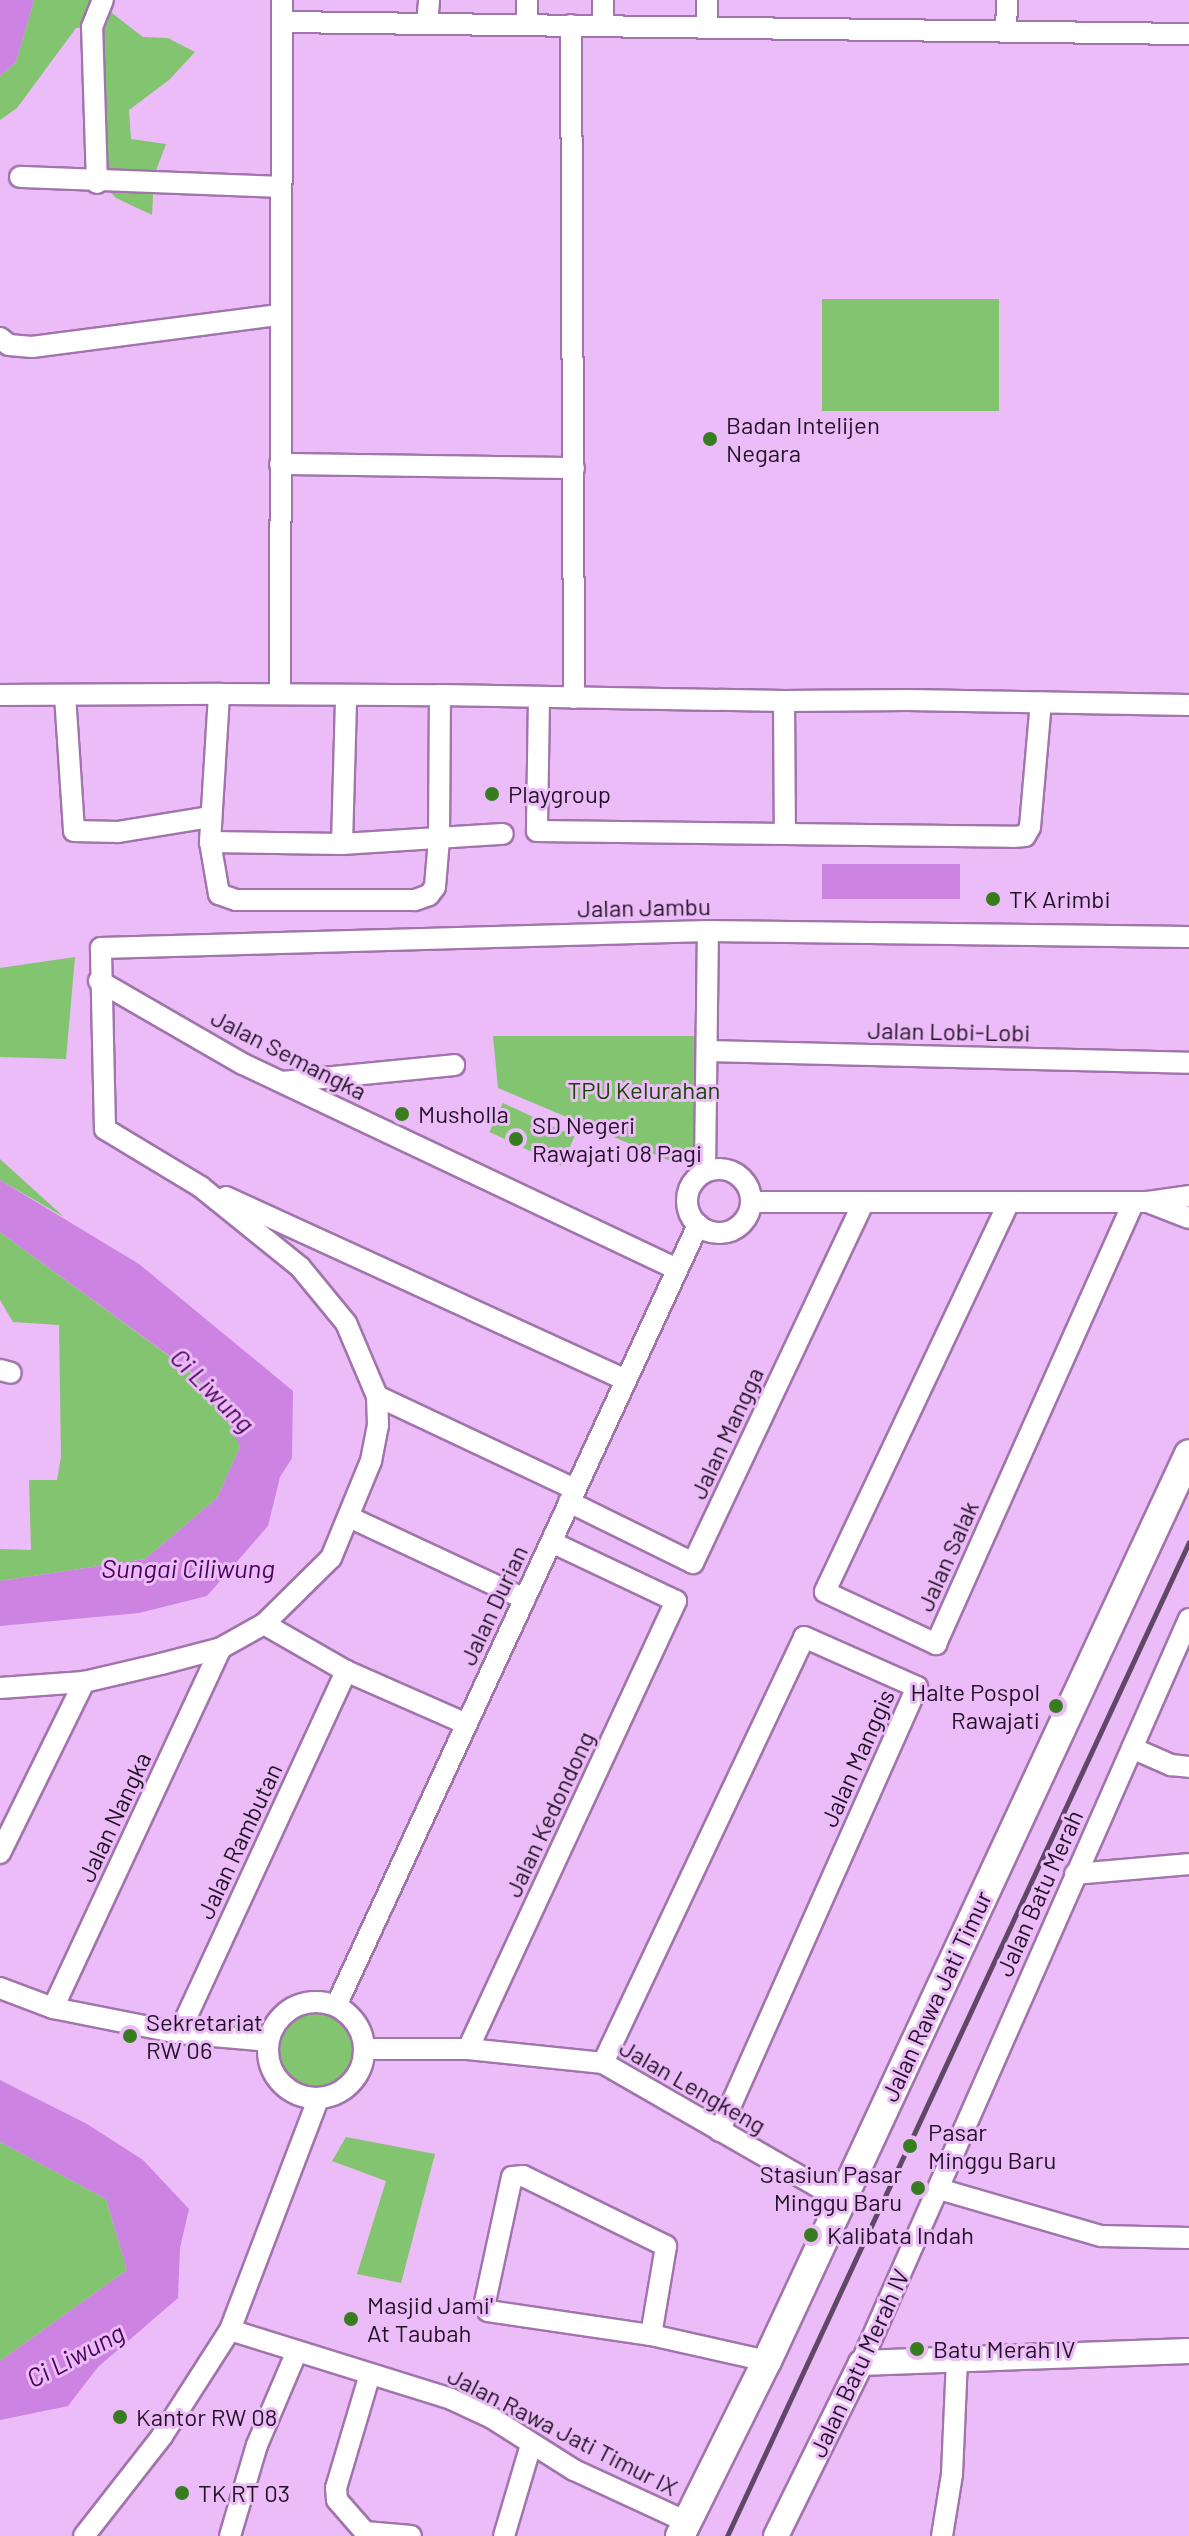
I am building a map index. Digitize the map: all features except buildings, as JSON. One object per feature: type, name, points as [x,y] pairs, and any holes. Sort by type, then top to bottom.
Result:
[{"type":"main road","name":"Jalan Rawa Jati Timur","points":[[684,2529],[767,2361],[1189,1454]]},
{"type":"street","points":[[97,183],[92,27],[103,0]]},
{"type":"street","points":[[280,694],[279,187],[282,0]]},
{"type":"street","points":[[427,24],[429,0]]},
{"type":"street","points":[[527,0],[527,25]]},
{"type":"street","points":[[603,0],[603,26]]},
{"type":"street","points":[[707,0],[707,28]]},
{"type":"street","points":[[1006,31],[1007,0]]},
{"type":"street","points":[[283,22],[1189,34]]},
{"type":"street","points":[[571,25],[574,698]]},
{"type":"street","points":[[20,177],[97,183],[279,187]]},
{"type":"street","points":[[0,338],[9,345],[32,347],[279,315]]},
{"type":"street","points":[[280,464],[574,468]]},
{"type":"street","points":[[219,694],[210,842],[213,883],[227,898],[415,900],[435,887],[439,839],[440,695]]},
{"type":"street","points":[[0,695],[440,695],[1189,705]]},
{"type":"street","points":[[65,695],[74,831],[118,832],[210,817]]},
{"type":"street","points":[[342,844],[346,697]]},
{"type":"street","points":[[539,698],[537,831],[1025,836],[1030,827],[1041,702]]},
{"type":"street","points":[[784,701],[785,833]]},
{"type":"street","points":[[210,842],[342,844],[503,834]]},
{"type":"street","points":[[705,1171],[731,1171],[742,1179],[751,1202],[742,1223],[732,1230],[720,1233],[698,1225],[686,1203],[688,1190],[705,1171],[708,931]]},
{"type":"street","name":"Jalan Jambu","points":[[99,981],[101,948],[708,931],[1189,937]]},
{"type":"street","points":[[0,1688],[84,1682],[221,1648],[264,1624],[331,1558],[371,1461],[378,1425],[377,1396],[346,1323],[300,1267],[201,1187],[105,1129],[99,981]]},
{"type":"street","name":"Jalan Semangka","points":[[99,981],[282,1082],[677,1269]]},
{"type":"street","name":"Jalan Lobi-Lobi","points":[[707,1051],[1189,1063]]},
{"type":"street","points":[[282,1082],[454,1065]]},
{"type":"street","points":[[201,1187],[319,1237],[626,1380]]},
{"type":"street","points":[[751,1202],[1141,1202],[1189,1196]]},
{"type":"street","name":"Jalan Mangga","points":[[572,1496],[693,1563],[864,1202]]},
{"type":"street","name":"Jalan Salak","points":[[1009,1202],[825,1592],[936,1644],[1141,1202]]},
{"type":"street","points":[[1141,1202],[1189,1218]]},
{"type":"street","name":"Jalan Durian","points":[[336,2006],[698,1225]]},
{"type":"street","points":[[300,1267],[319,1237]]},
{"type":"street","points":[[377,1396],[572,1496]]},
{"type":"street","points":[[349,1517],[525,1599]]},
{"type":"street","name":"Jalan Kedondong","points":[[468,2049],[676,1601],[551,1542]]},
{"type":"street","name":"Jalan Batu Merah","points":[[939,2189],[1132,1748],[1182,1653],[1189,1619]]},
{"type":"street","points":[[264,1624],[346,1671],[467,1724]]},
{"type":"street","name":"Jalan Manggis","points":[[603,2063],[804,1637],[917,1687],[719,2131]]},
{"type":"street","name":"Jalan Nangka","points":[[53,2008],[221,1648]]},
{"type":"street","name":"Jalan Rambutan","points":[[179,2033],[346,1671]]},
{"type":"street","points":[[0,1853],[84,1682]]},
{"type":"street","points":[[1132,1748],[1171,1765],[1189,1767]]},
{"type":"street","points":[[1075,1874],[1189,1864]]},
{"type":"street","points":[[0,1988],[53,2008],[179,2033],[268,2041]]},
{"type":"street","points":[[84,2536],[162,2436],[230,2330],[315,2105],[352,2084],[365,2049],[357,2023],[336,2006],[302,2004],[275,2025],[268,2041],[274,2074],[285,2088],[315,2105]]},
{"type":"street","name":"Jalan Lengkeng","points":[[365,2049],[468,2049],[603,2063],[841,2200]]},
{"type":"street","points":[[651,2335],[666,2246],[523,2176],[512,2177],[487,2287],[488,2311],[651,2335],[767,2361]]},
{"type":"street","points":[[939,2189],[1101,2236],[1189,2238]]},
{"type":"street","name":"Jalan Batu Merah IV","points":[[776,2536],[861,2363],[939,2189]]},
{"type":"street","name":"Jalan Rawa Jati Timur IX","points":[[230,2330],[451,2399],[492,2418],[531,2445],[684,2529]]},
{"type":"street","points":[[230,2536],[257,2445],[297,2351]]},
{"type":"street","points":[[861,2363],[1189,2351]]},
{"type":"street","points":[[942,2536],[952,2474],[957,2360]]},
{"type":"street","points":[[370,2374],[337,2500],[365,2532],[411,2536]]},
{"type":"street","points":[[504,2536],[531,2445]]},
{"type":"green space","points":[[34,0],[109,0],[108,10],[143,37],[168,38],[195,52],[169,80],[129,110],[131,139],[166,144],[154,176],[152,215],[116,198],[102,183],[92,27],[76,28],[17,108],[0,120],[0,76],[16,62]]},
{"type":"green space","points":[[822,299],[999,299],[999,411],[822,411]]},
{"type":"green space","points":[[75,957],[66,1059],[0,1057],[0,968]]},
{"type":"green space","name":"TPU Kelurahan","points":[[493,1036],[700,1036],[699,1163],[668,1160],[498,1088]]},
{"type":"green space","points":[[503,1103],[575,1136],[561,1165],[489,1132]]},
{"type":"green space","points":[[0,1159],[64,1217],[0,1180]]},
{"type":"green space","points":[[0,1232],[188,1370],[219,1402],[235,1427],[240,1447],[217,1498],[145,1559],[0,1581],[0,1549],[31,1550],[29,1480],[57,1480],[61,1457],[59,1325],[13,1322],[0,1300]]},
{"type":"green space","points":[[316,2002],[334,2006],[350,2016],[360,2032],[364,2050],[360,2068],[350,2084],[334,2094],[316,2098],[298,2094],[282,2084],[272,2068],[268,2050],[272,2032],[282,2016],[298,2006]]},
{"type":"green space","points":[[346,2137],[435,2154],[401,2283],[357,2274],[386,2181],[332,2161]]},
{"type":"green space","points":[[0,2142],[106,2199],[127,2270],[0,2361]]},
{"type":"water","points":[[0,0],[34,0],[16,62],[0,76]]},
{"type":"water","points":[[822,864],[960,864],[960,899],[822,899]]},
{"type":"water","name":"Sungai Ciliwung","points":[[0,1180],[139,1264],[293,1391],[292,1458],[280,1477],[268,1526],[207,1596],[139,1613],[0,1626],[0,1581],[145,1559],[217,1498],[240,1447],[220,1402],[190,1371],[0,1232]]},
{"type":"water","name":"Ci Liwung","points":[[0,2080],[87,2124],[143,2160],[189,2209],[180,2248],[178,2298],[98,2367],[68,2406],[0,2420],[0,2361],[127,2270],[106,2199],[0,2142]]},
{"type":"railway","points":[[727,2536],[1189,1542]]},
{"type":"place","name":"Badan Intelijen Negara","points":[[710,439]]},
{"type":"place","name":"Playgroup","points":[[492,794]]},
{"type":"place","name":"TK Arimbi","points":[[993,899]]},
{"type":"place","name":"Musholla","points":[[402,1114]]},
{"type":"place","name":"SD Negeri Rawajati 08 Pagi","points":[[516,1139]]},
{"type":"place","name":"Halte Pospol Rawajati","points":[[1056,1706]]},
{"type":"place","name":"Sekretariat RW 06","points":[[130,2036]]},
{"type":"place","name":"Pasar Minggu Baru","points":[[910,2146]]},
{"type":"place","name":"Stasiun Pasar Minggu Baru","points":[[918,2188]]},
{"type":"place","name":"Kalibata Indah","points":[[811,2235]]},
{"type":"place","name":"Masjid Jami' At Taubah","points":[[351,2319]]},
{"type":"place","name":"Batu Merah IV","points":[[917,2349]]},
{"type":"place","name":"Kantor RW 08","points":[[120,2417]]},
{"type":"place","name":"TK RT 03","points":[[182,2493]]}]
